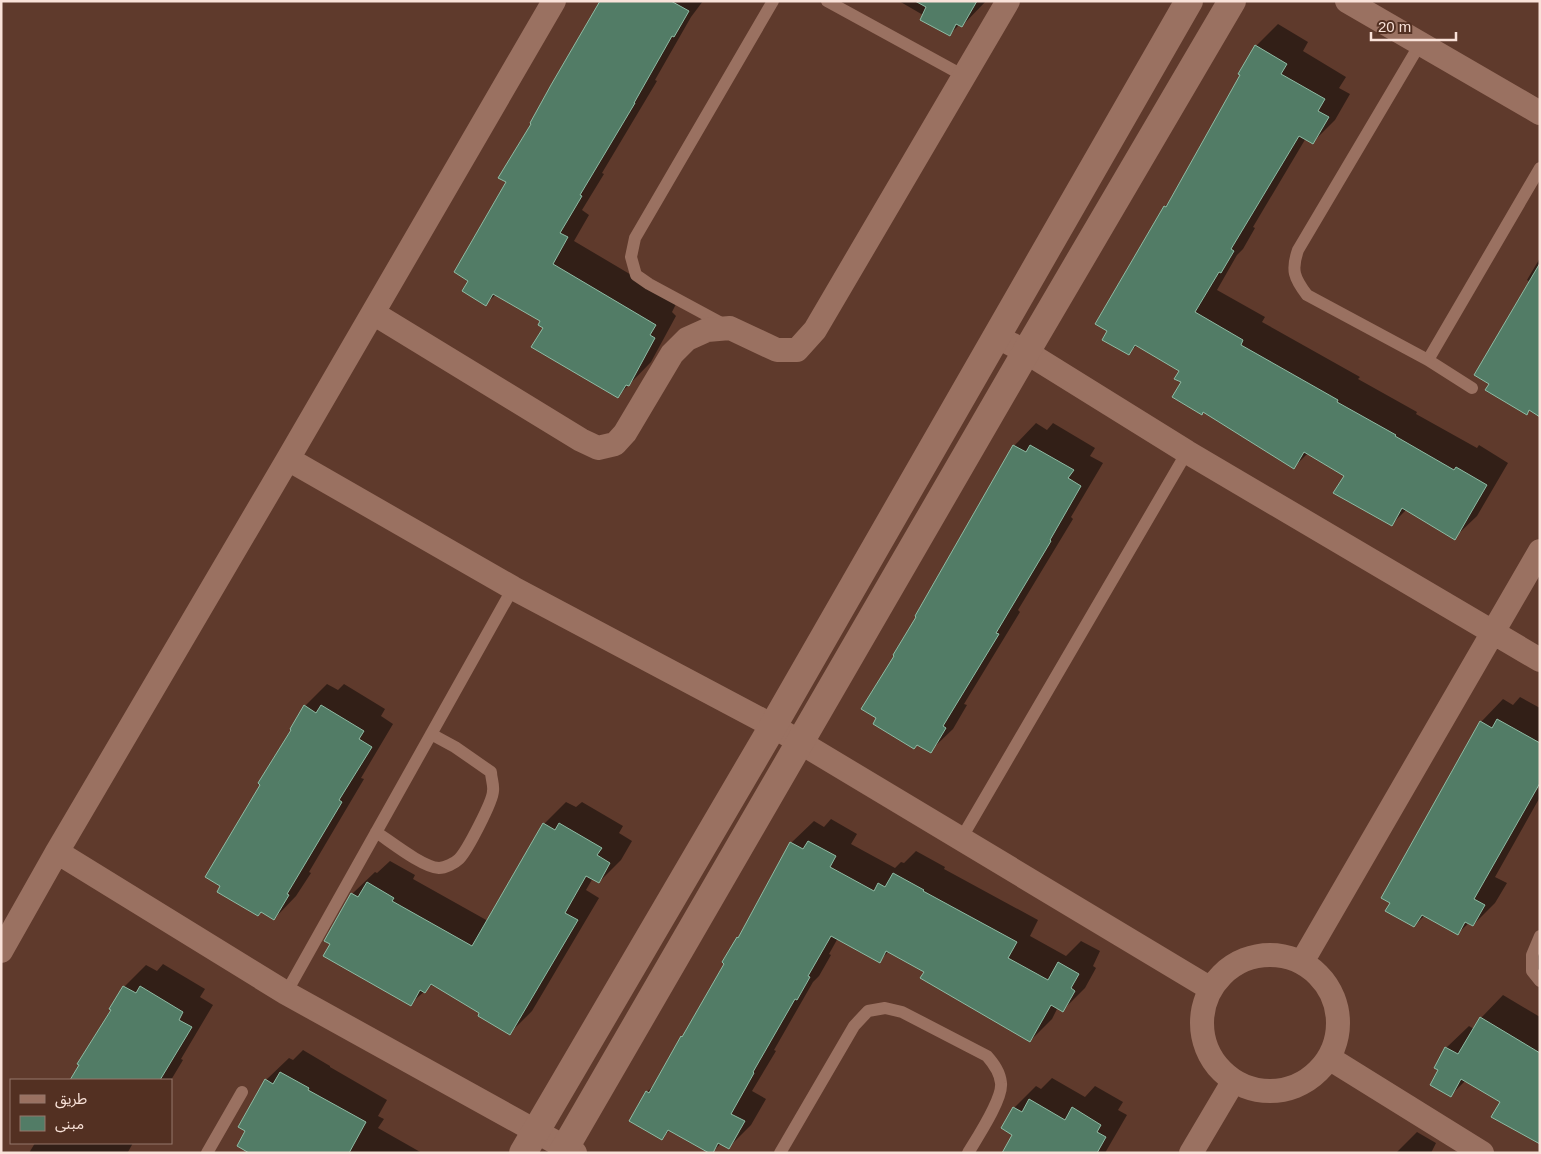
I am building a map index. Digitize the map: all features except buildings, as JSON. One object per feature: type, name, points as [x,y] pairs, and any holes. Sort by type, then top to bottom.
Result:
[{"type":"street","points":[[1,951],[554,1]]},
{"type":"street","points":[[373,313],[581,440],[598,448],[615,444],[626,433],[672,354],[686,340],[707,330],[730,328],[777,350],[797,350],[816,330],[1008,1]]},
{"type":"street","points":[[530,1141],[772,726],[1189,1]]},
{"type":"street","points":[[57,852],[530,1141],[568,1151],[800,743],[1232,1]]},
{"type":"street","points":[[1347,1],[1540,113]]},
{"type":"street","points":[[996,336],[1026,352],[1187,452],[1540,660]]},
{"type":"street","points":[[288,459],[513,588],[772,726],[1211,990]]},
{"type":"street","points":[[1302,962],[1540,551]]},
{"type":"street","points":[[1280,955],[1302,962],[1320,976],[1332,994],[1338,1015],[1337,1037],[1329,1058],[1315,1075],[1296,1087],[1275,1092],[1253,1090],[1233,1082],[1215,1066],[1204,1045],[1201,1022],[1205,999],[1217,979],[1235,964],[1256,956],[1280,955]]},
{"type":"street","points":[[1329,1058],[1482,1153]]},
{"type":"street","points":[[1191,1153],[1233,1082]]},
{"type":"lane","points":[[730,328],[648,284],[636,275],[631,257],[635,238],[773,1]]},
{"type":"lane","points":[[827,1],[964,76]]},
{"type":"lane","points":[[1420,44],[1298,250],[1294,263],[1296,280],[1307,295],[1428,360],[1472,388]]},
{"type":"lane","points":[[1428,360],[1540,168]]},
{"type":"lane","points":[[961,839],[1187,452]]},
{"type":"lane","points":[[286,993],[513,588]]},
{"type":"lane","points":[[376,832],[419,861],[438,868],[447,866],[459,859],[479,826],[493,791],[490,772],[454,747],[431,734]]},
{"type":"lane","points":[[1540,936],[1532,955],[1532,971],[1540,981]]},
{"type":"lane","points":[[780,1153],[854,1026],[868,1011],[885,1008],[902,1012],[970,1047],[987,1056],[997,1067],[1002,1084],[998,1100],[968,1153]]},
{"type":"lane","points":[[207,1153],[242,1092]]}]
